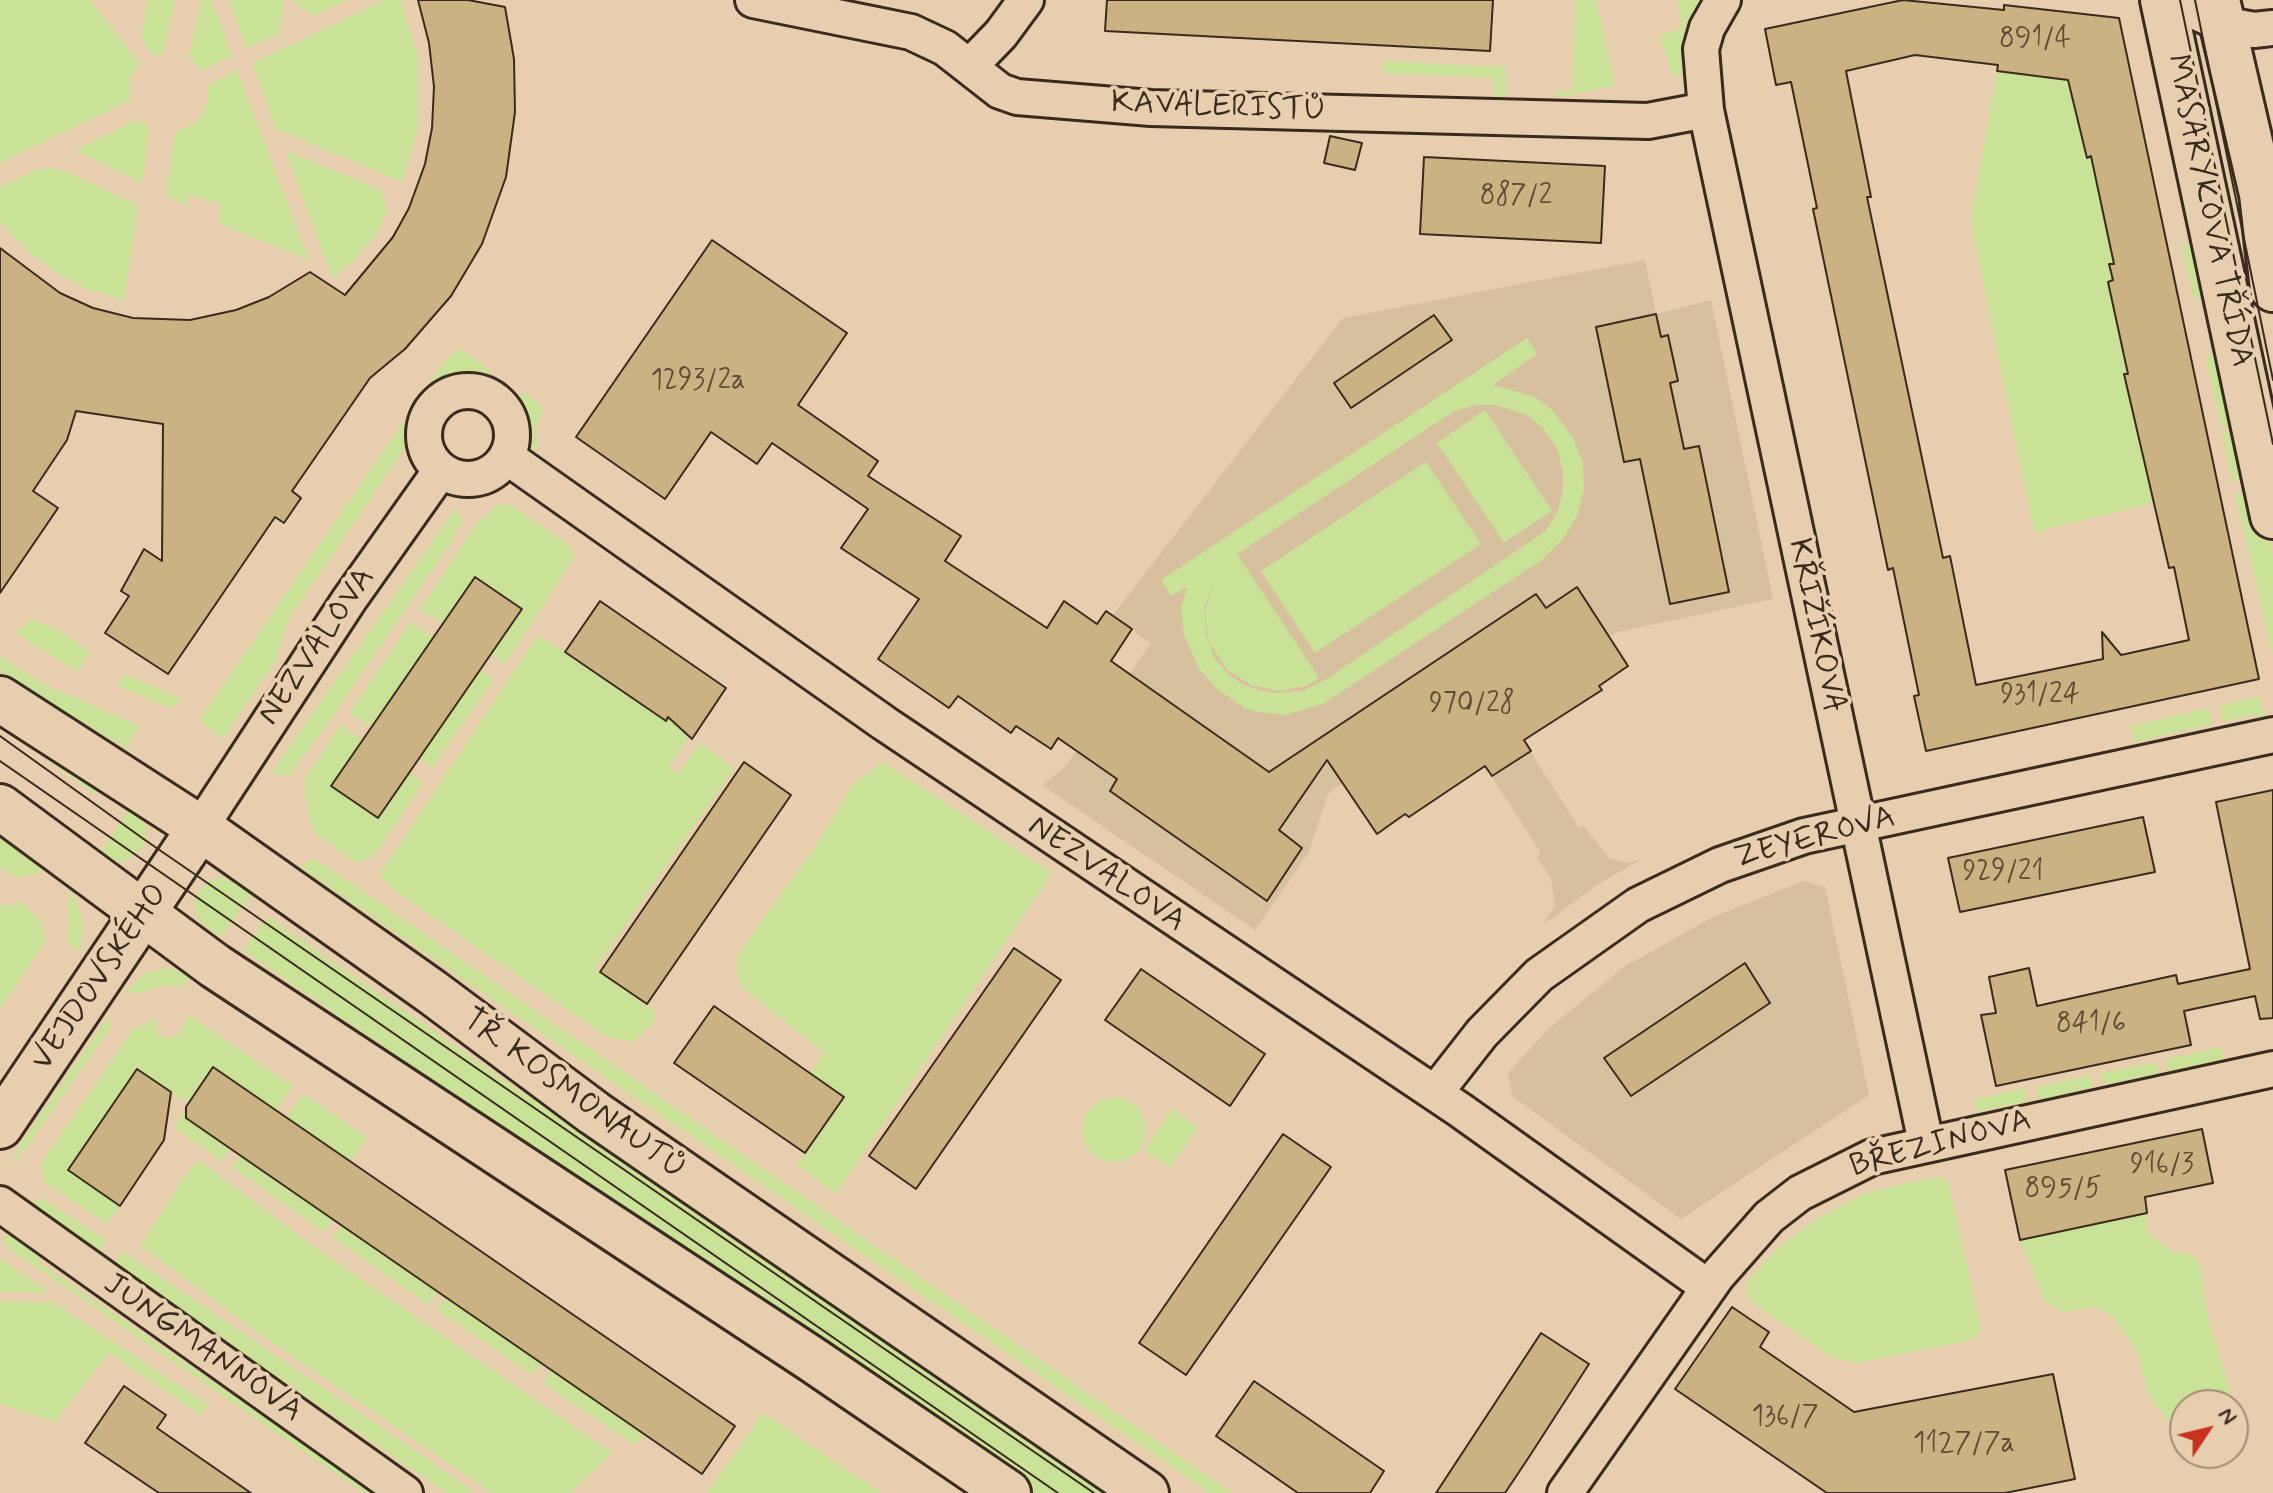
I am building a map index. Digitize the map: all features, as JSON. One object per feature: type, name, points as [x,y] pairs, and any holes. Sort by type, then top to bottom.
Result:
[{"type":"street","name":"KAVALERISTŮ","points":[[753,0],[884,23],[927,38],[970,66],[1000,91],[1017,97],[1151,108],[1648,121],[1706,110]]},
{"type":"street","points":[[970,66],[1001,34],[1026,0]]},
{"type":"street","name":"KŘIŽÍKOVA","points":[[1723,0],[1707,28],[1701,49],[1706,110],[1926,1143]]},
{"type":"street","name":"MASARYKOVA TŘÍDA","points":[[2163,0],[2273,516]]},
{"type":"street","points":[[2170,0],[2269,28]]},
{"type":"street","name":"MASARYKOVA TŘÍDA","points":[[2220,12],[2262,194],[2273,289]]},
{"type":"street","points":[[457,392],[487,395],[500,404],[512,429],[507,457],[487,475],[473,479],[459,478],[441,470],[427,452],[426,422],[433,408],[457,392]]},
{"type":"street","name":"NEZVALOVA","points":[[507,457],[884,723],[1435,1093],[1708,1287]]},
{"type":"street","name":"NEZVALOVA","points":[[200,828],[340,613],[441,470]]},
{"type":"street","name":"TŘ. KOSMONAUTŮ","points":[[0,699],[200,828],[419,983],[594,1113],[1146,1493]]},
{"type":"street","name":"ZEYEROVA","points":[[1435,1093],[1509,1003],[1549,967],[1613,921],[1681,882],[1757,850],[1858,825],[2273,735]]},
{"type":"street","points":[[0,807],[215,966],[813,1360],[1008,1493]]},
{"type":"street","name":"VEJDOVSKÉHO","points":[[0,1126],[200,828]]},
{"type":"street","name":"BŘEZINOVA","points":[[1565,1493],[1708,1287],[1769,1217],[1800,1193],[1872,1157],[2273,1069]]},
{"type":"street","name":"JUNGMANNOVA","points":[[0,1204],[405,1493]]},
{"type":"shaded area","points":[[1645,260],[1656,314],[1711,300],[1773,599],[1617,632],[1609,637],[1628,666],[1600,686],[1602,690],[1524,741],[1579,828],[1584,826],[1609,858],[1626,863],[1642,859],[1595,886],[1543,925],[1555,905],[1551,879],[1537,857],[1541,853],[1485,766],[1377,834],[1343,783],[1328,794],[1309,852],[1255,930],[1042,785],[1065,767],[1151,643],[1112,616],[1343,318]]},
{"type":"shaded area","points":[[1803,881],[1825,887],[1869,1095],[1681,1219],[1512,1096],[1508,1073],[1549,1028],[1624,967],[1713,917]]},
{"type":"green space","points":[[0,0],[90,0],[140,64],[130,78],[129,101],[0,163]]},
{"type":"green space","points":[[148,0],[175,0],[163,53],[153,55],[141,39]]},
{"type":"green space","points":[[201,0],[211,0],[232,56],[202,70],[189,58]]},
{"type":"green space","points":[[229,0],[284,0],[279,34],[247,48]]},
{"type":"green space","points":[[291,0],[347,0],[313,16]]},
{"type":"green space","points":[[384,0],[401,0],[417,55],[417,131],[402,182],[276,129],[253,63]]},
{"type":"green space","points":[[1576,0],[1596,0],[1615,85],[1568,96],[1556,95],[1552,91],[1572,91]]},
{"type":"green space","points":[[1677,0],[1702,0],[1693,19],[1684,71],[1674,78],[1661,34],[1682,29]]},
{"type":"green space","points":[[1383,61],[1506,67],[1505,101],[1493,100],[1494,78],[1383,73]]},
{"type":"green space","points":[[237,70],[309,260],[218,223],[221,204],[189,195],[187,206],[166,195],[175,132],[195,124],[207,104],[208,85]]},
{"type":"green space","points":[[1997,71],[2063,75],[2068,80],[2087,157],[2091,156],[2114,264],[2109,265],[2113,280],[2109,283],[2133,373],[2124,375],[2154,503],[2034,532],[1971,220]]},
{"type":"green space","points":[[139,119],[149,128],[142,183],[75,150]]},
{"type":"green space","points":[[285,150],[381,190],[387,211],[377,234],[354,260],[332,278]]},
{"type":"green space","points":[[52,168],[138,205],[124,301],[84,288],[57,273],[31,254],[0,222],[0,186],[39,169]]},
{"type":"green space","points":[[2191,243],[2211,265],[2217,294],[2194,299],[2182,245]]},
{"type":"green space","points":[[1527,338],[1537,354],[1493,385],[1535,397],[1552,410],[1574,439],[1583,464],[1584,488],[1577,516],[1564,538],[1543,559],[1323,704],[1285,715],[1245,708],[1218,690],[1199,669],[1184,635],[1181,607],[1187,587],[1171,596],[1161,580]],"holes":[[[1474,405],[1496,405],[1527,415],[1542,427],[1557,449],[1563,471],[1563,491],[1557,513],[1546,531],[1325,680],[1302,691],[1275,693],[1258,690],[1227,673],[1214,657],[1206,634],[1204,609],[1214,581],[1205,611],[1206,624],[1209,642],[1227,670],[1251,685],[1279,691],[1306,686],[1319,678],[1237,554],[1453,412]]]},
{"type":"green space","points":[[460,349],[491,371],[485,376],[441,387],[429,384],[448,357]]},
{"type":"green space","points":[[2229,351],[2245,424],[2222,429],[2206,356]]},
{"type":"green space","points":[[521,392],[540,403],[543,409],[535,428],[537,448],[531,456],[519,402]]},
{"type":"green space","points":[[1485,410],[1552,511],[1504,543],[1437,443]]},
{"type":"green space","points":[[409,414],[414,433],[411,439],[287,621],[277,659],[223,739],[199,720]]},
{"type":"green space","points":[[2245,429],[2256,477],[2233,482],[2223,433]]},
{"type":"green space","points":[[1426,462],[1481,544],[1315,653],[1261,571]]},
{"type":"green space","points":[[2258,490],[2273,557],[2273,655],[2235,495]]},
{"type":"green space","points":[[497,505],[510,505],[564,541],[572,549],[574,558],[505,664],[491,654],[522,609],[475,577],[443,622],[420,610],[477,523]]},
{"type":"green space","points":[[455,509],[462,520],[453,540],[333,716],[289,776],[271,773]]},
{"type":"green space","points":[[31,620],[53,627],[91,652],[77,671],[15,633]]},
{"type":"green space","points":[[411,622],[433,637],[373,725],[368,725],[349,713]]},
{"type":"green space","points":[[538,635],[665,720],[668,717],[692,734],[668,768],[678,774],[700,743],[734,768],[595,968],[656,1013],[653,1023],[633,1042],[609,1038],[398,893],[379,875]]},
{"type":"green space","points":[[0,656],[41,683],[140,726],[126,748],[9,680],[0,669]]},
{"type":"green space","points":[[480,670],[494,679],[432,768],[420,758]]},
{"type":"green space","points":[[124,674],[172,694],[181,701],[175,706],[165,706],[118,686]]},
{"type":"green space","points":[[2259,697],[2268,722],[2255,714],[2223,722],[2220,705]]},
{"type":"green space","points":[[2209,708],[2213,724],[2135,742],[2131,726]]},
{"type":"green space","points":[[0,715],[101,785],[95,794],[0,726]]},
{"type":"green space","points":[[340,725],[362,740],[332,786],[378,818],[410,773],[423,783],[374,856],[356,863],[315,833],[307,809],[305,779]]},
{"type":"green space","points":[[883,762],[1052,873],[836,1194],[797,1165],[844,1096],[810,1074],[824,1053],[743,988],[737,975],[737,956],[817,844],[853,784]]},
{"type":"green space","points":[[130,808],[146,826],[143,847],[124,862],[107,860],[99,854]]},
{"type":"green space","points":[[0,835],[44,867],[39,873],[17,878],[0,867]]},
{"type":"green space","points":[[311,859],[325,865],[1232,1493],[1210,1493],[300,867]]},
{"type":"green space","points":[[217,877],[235,880],[253,892],[221,937],[198,920],[193,903],[200,889]]},
{"type":"green space","points":[[74,893],[84,929],[80,951],[67,942],[69,919],[66,905]]},
{"type":"green space","points":[[21,902],[41,921],[45,942],[0,1009],[0,907]]},
{"type":"green space","points":[[268,917],[529,1097],[535,1088],[1123,1493],[1030,1493],[243,950]]},
{"type":"green space","points":[[169,968],[192,976],[182,986],[167,985],[135,994],[126,991],[144,974]]},
{"type":"green space","points":[[189,1015],[292,1086],[276,1111],[189,1103],[137,1069],[68,1170],[120,1206],[107,1224],[44,1182],[41,1164],[133,1029],[157,1018],[155,1031],[167,1039],[180,1034]]},
{"type":"green space","points":[[108,1017],[111,1027],[12,1168],[19,1146]]},
{"type":"green space","points":[[2221,1047],[2224,1059],[2169,1071],[2167,1059]]},
{"type":"green space","points":[[2156,1062],[2159,1073],[2104,1085],[2101,1073]]},
{"type":"green space","points":[[2090,1075],[2093,1087],[2039,1100],[2036,1087]]},
{"type":"green space","points":[[2025,1088],[2028,1101],[1976,1112],[1976,1099]]},
{"type":"green space","points":[[303,1094],[367,1137],[351,1161],[286,1118]]},
{"type":"green space","points":[[1108,1098],[1120,1098],[1137,1107],[1144,1118],[1144,1142],[1137,1153],[1120,1162],[1108,1162],[1096,1157],[1087,1148],[1082,1136],[1082,1124],[1087,1112],[1096,1103]]},
{"type":"green space","points":[[1172,1109],[1198,1127],[1170,1168],[1144,1150]]},
{"type":"green space","points":[[182,1114],[230,1149],[221,1161],[174,1127]]},
{"type":"green space","points":[[240,1155],[333,1219],[324,1232],[232,1167]]},
{"type":"green space","points":[[200,1161],[302,1238],[612,1453],[571,1493],[492,1493],[261,1335],[141,1246],[191,1166]]},
{"type":"green space","points":[[1935,1177],[1945,1179],[1950,1188],[1980,1324],[1978,1335],[1968,1341],[1857,1363],[1833,1358],[1753,1303],[1747,1294],[1748,1281],[1778,1248],[1820,1217],[1865,1193]]},
{"type":"green space","points":[[42,1198],[106,1240],[98,1253],[29,1204]]},
{"type":"green space","points":[[2147,1213],[2148,1233],[2173,1252],[2192,1254],[2201,1268],[2206,1311],[2229,1389],[2169,1389],[2169,1420],[2147,1390],[2137,1351],[2111,1315],[2096,1307],[2063,1312],[2045,1301],[2020,1240]]},
{"type":"green space","points":[[342,1225],[438,1291],[429,1305],[333,1238]]},
{"type":"green space","points":[[9,1229],[37,1249],[41,1264],[376,1493],[364,1493],[8,1248],[4,1240]]},
{"type":"green space","points":[[123,1251],[473,1493],[447,1493],[114,1266]]},
{"type":"green space","points":[[0,1259],[45,1289],[47,1293],[0,1292]]},
{"type":"green space","points":[[446,1296],[542,1363],[533,1375],[437,1310]]},
{"type":"green space","points":[[0,1301],[54,1303],[208,1404],[201,1415],[109,1353],[57,1419],[61,1424],[0,1404]]},
{"type":"green space","points":[[552,1369],[644,1433],[635,1445],[543,1383]]},
{"type":"green space","points":[[763,1413],[773,1420],[881,1493],[707,1493]]},
{"type":"building","points":[[418,0],[468,0],[505,7],[514,59],[515,112],[506,177],[482,244],[451,296],[405,349],[370,378],[292,491],[301,498],[284,523],[275,517],[168,674],[105,633],[129,596],[121,591],[144,549],[162,561],[163,424],[76,411],[67,440],[33,491],[58,508],[0,593],[0,248],[60,293],[93,308],[133,318],[190,320],[236,310],[269,297],[310,272],[345,295],[393,237],[409,208],[425,164],[432,128],[434,87],[429,43]]},
{"type":"building","points":[[1107,0],[1493,0],[1490,51],[1105,31]]},
{"type":"building","points":[[1903,0],[2004,10],[2004,5],[2119,18],[2259,679],[1926,751],[1914,696],[1919,695],[1893,568],[1888,570],[1813,209],[1817,208],[1791,82],[1776,85],[1765,29]],"holes":[[[1915,55],[1998,65],[1997,71],[2068,80],[2087,158],[2091,156],[2114,264],[2109,264],[2113,280],[2108,282],[2128,374],[2124,374],[2169,568],[2174,567],[2189,640],[2121,655],[2102,632],[2103,659],[1976,685],[1950,556],[1943,558],[1867,197],[1871,197],[1846,71]]]},
{"type":"building","points":[[1330,136],[1362,143],[1355,170],[1324,163]]},
{"type":"building","points":[[1424,157],[1605,166],[1601,243],[1420,234]]},
{"type":"building","points":[[712,240],[847,333],[798,405],[878,461],[868,476],[961,536],[945,561],[1047,628],[1064,601],[1097,624],[1106,611],[1132,629],[1111,661],[1269,772],[1536,594],[1546,608],[1577,587],[1628,666],[1599,686],[1602,690],[1524,740],[1531,751],[1492,776],[1485,766],[1409,817],[1405,814],[1377,834],[1327,760],[1279,830],[1302,848],[1267,901],[1110,791],[1117,779],[1058,738],[1051,749],[1016,726],[1011,733],[958,696],[949,708],[878,659],[919,599],[841,548],[868,509],[772,443],[757,464],[711,432],[665,499],[576,437]]},
{"type":"building","points":[[1656,314],[1661,337],[1668,335],[1678,381],[1670,383],[1684,449],[1699,446],[1729,592],[1670,604],[1640,459],[1624,462],[1596,327]]},
{"type":"building","points":[[1434,315],[1452,340],[1351,408],[1334,383]]},
{"type":"building","points":[[475,577],[522,609],[378,818],[331,786]]},
{"type":"building","points":[[600,601],[726,688],[692,739],[668,717],[666,721],[565,652]]},
{"type":"building","points":[[744,762],[791,795],[647,1004],[600,972]]},
{"type":"building","points":[[2273,790],[2273,1018],[2260,1019],[2255,996],[2184,1011],[2191,1045],[1996,1086],[1981,1015],[1996,1013],[1989,977],[2029,968],[2037,1006],[2176,975],[2178,984],[2250,969],[2216,802]]},
{"type":"building","points":[[2143,817],[2155,872],[1960,912],[1948,858]]},
{"type":"building","points":[[1014,948],[1061,980],[916,1189],[869,1156]]},
{"type":"building","points":[[1745,963],[1770,1003],[1631,1096],[1604,1058]]},
{"type":"building","points":[[1141,969],[1265,1054],[1230,1106],[1105,1020]]},
{"type":"building","points":[[714,1006],[844,1097],[805,1153],[674,1063]]},
{"type":"building","points":[[213,1067],[735,1426],[702,1474],[186,1118],[186,1107]]},
{"type":"building","points":[[137,1069],[171,1092],[164,1140],[120,1206],[68,1170]]},
{"type":"building","points":[[2202,1129],[2213,1183],[2145,1197],[2147,1213],[2020,1240],[2005,1170]]},
{"type":"building","points":[[1283,1134],[1331,1167],[1186,1375],[1139,1343]]},
{"type":"building","points":[[1732,1307],[1769,1332],[1760,1347],[1854,1412],[2053,1374],[2075,1479],[2005,1493],[1827,1493],[1675,1389]]},
{"type":"building","points":[[1541,1333],[1589,1364],[1529,1457],[1505,1493],[1436,1493]]},
{"type":"building","points":[[1254,1381],[1384,1471],[1370,1493],[1298,1493],[1216,1436]]},
{"type":"building","points":[[124,1386],[166,1415],[157,1428],[251,1493],[159,1493],[85,1443]]},
{"type":"tram line","points":[[2180,0],[2273,444]]},
{"type":"tram line","points":[[2195,0],[2273,380]]},
{"type":"tram line","points":[[0,736],[145,840],[1094,1493]]},
{"type":"tram line","points":[[0,761],[1058,1493]]}]
